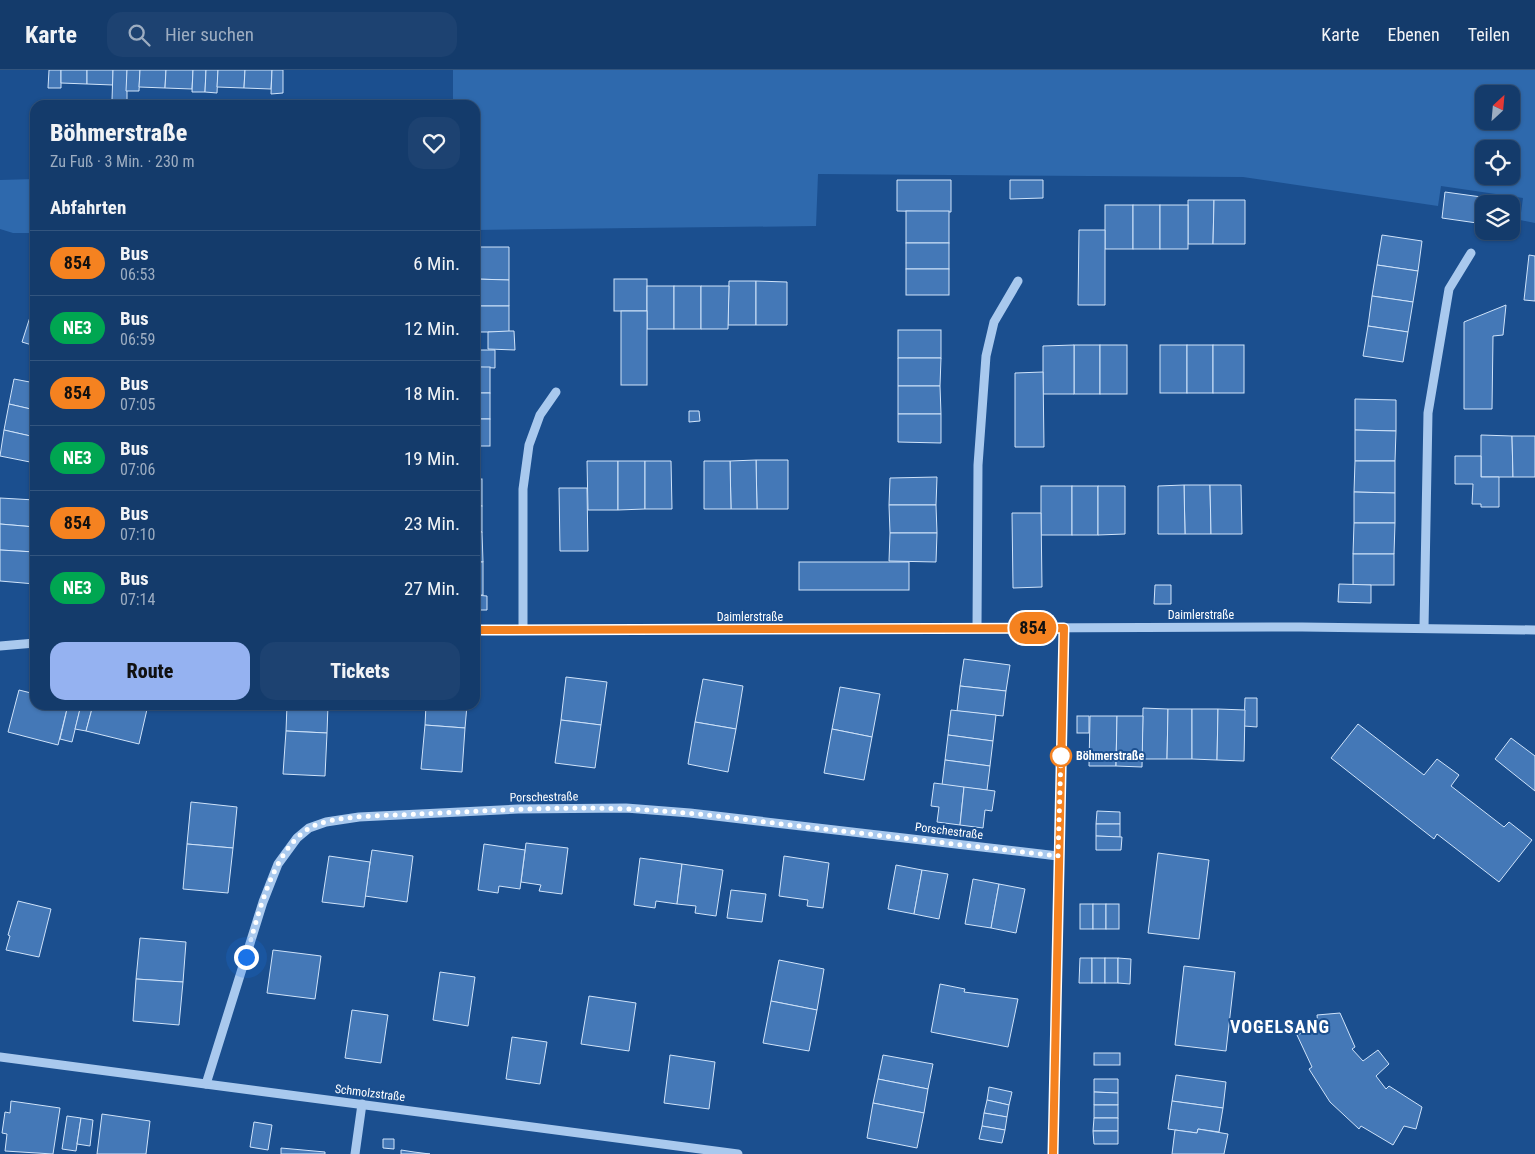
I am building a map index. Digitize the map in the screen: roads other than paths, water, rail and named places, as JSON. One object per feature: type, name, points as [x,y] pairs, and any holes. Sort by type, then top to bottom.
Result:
[{"type":"street","points":[[1424,628],[1428,413],[1449,289],[1471,253]]},
{"type":"street","points":[[977,628],[978,465],[986,356],[994,322],[1018,281]]},
{"type":"street","points":[[523,630],[523,489],[529,444],[540,415],[556,392]]},
{"type":"street","points":[[1053,1154],[1064,628]]},
{"type":"street","name":"Daimlerstraße","points":[[480,630],[1424,628],[1535,630]]},
{"type":"street","points":[[0,646],[30,643]]},
{"type":"street","name":"Porschestraße","points":[[206,1084],[263,902],[278,864],[297,838],[309,828],[326,822],[359,817],[508,810],[626,808],[690,813],[1058,856]]},
{"type":"street","name":"Schmolzstraße","points":[[0,1057],[738,1154]]},
{"type":"street","points":[[355,1154],[362,1104]]},
{"type":"place","name":"Böhmerstraße","points":[[1061,756]]},
{"type":"district","name":"VOGELSANG","points":[[1280,1026]]}]
